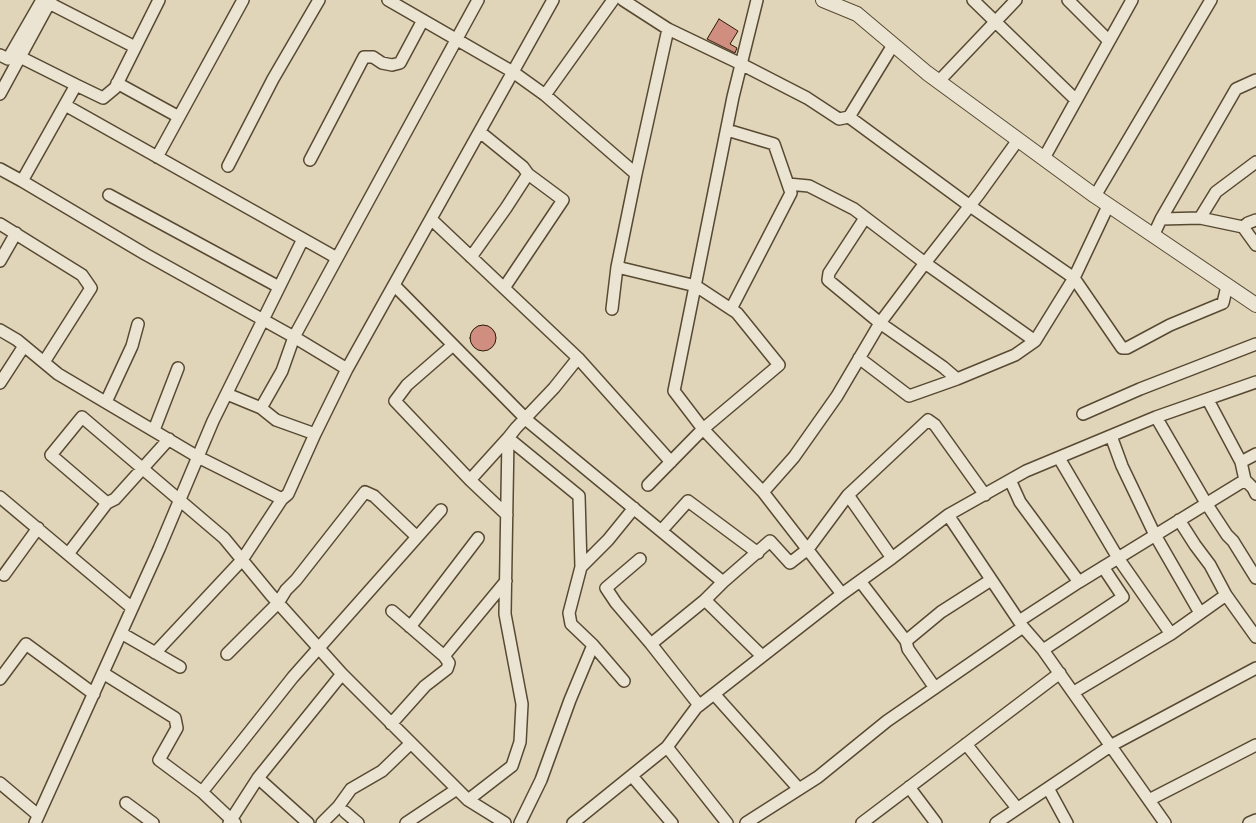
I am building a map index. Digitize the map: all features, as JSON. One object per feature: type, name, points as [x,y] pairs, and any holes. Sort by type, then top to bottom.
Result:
[{"type":"street","points":[[20,57],[103,98],[115,88],[159,0]]},
{"type":"street","points":[[228,166],[273,79],[319,0]]},
{"type":"street","points":[[261,408],[282,370],[294,337],[478,0]]},
{"type":"street","points":[[155,653],[242,560],[282,499],[288,494],[347,369],[552,0]]},
{"type":"street","points":[[545,95],[613,0]]},
{"type":"street","points":[[623,0],[668,29],[806,98],[840,119],[849,118],[970,206],[1074,278],[1122,348],[1127,348],[1170,325],[1223,303],[1227,286]]},
{"type":"street","points":[[757,0],[741,64],[674,391],[703,429],[763,492],[842,594]]},
{"type":"street","points":[[823,0],[857,14],[939,81],[1108,206],[1256,305]]},
{"type":"street","points":[[973,0],[1076,100]]},
{"type":"street","points":[[939,81],[1016,0]]},
{"type":"street","points":[[1068,0],[1109,40]]},
{"type":"street","points":[[1044,158],[1132,0]]},
{"type":"street","points":[[1095,196],[1211,0]]},
{"type":"street","points":[[47,1],[135,47]]},
{"type":"street","points":[[0,55],[8,59],[47,1]]},
{"type":"street","points":[[0,94],[47,1]]},
{"type":"street","points":[[157,157],[241,1]]},
{"type":"street","points":[[393,1],[513,72],[545,95],[636,174]]},
{"type":"street","points":[[310,160],[364,58],[373,58],[382,63],[392,65],[400,63],[423,20]]},
{"type":"street","points":[[612,309],[636,174],[668,29]]},
{"type":"street","points":[[849,118],[893,45]]},
{"type":"street","points":[[1153,236],[1236,89],[1256,80]]},
{"type":"street","points":[[117,82],[179,117]]},
{"type":"street","points":[[22,180],[76,85]]},
{"type":"street","points":[[64,105],[337,258]]},
{"type":"street","points":[[727,130],[774,144],[791,193],[731,309]]},
{"type":"street","points":[[480,132],[523,167],[528,174],[563,200],[504,288]]},
{"type":"street","points":[[763,492],[799,450],[837,396],[880,323],[924,262],[970,206],[1018,140]]},
{"type":"street","points":[[1200,218],[1216,192],[1256,162]]},
{"type":"street","points":[[0,169],[347,369]]},
{"type":"street","points":[[471,257],[528,174]]},
{"type":"street","points":[[788,184],[809,186],[854,209],[924,262],[1035,341]]},
{"type":"street","points":[[110,194],[279,287]]},
{"type":"street","points":[[859,358],[909,396],[1015,355],[1035,341],[1074,278],[1108,206]]},
{"type":"street","points":[[866,218],[829,273],[828,280],[880,323],[957,379]]},
{"type":"street","points":[[1161,220],[1200,218],[1243,227],[1256,245]]},
{"type":"street","points":[[431,219],[578,358],[671,462]]},
{"type":"street","points":[[1243,227],[1256,220]]},
{"type":"street","points":[[0,224],[82,274],[91,288],[44,362]]},
{"type":"street","points":[[0,261],[16,234]]},
{"type":"street","points":[[0,783],[37,819],[198,457],[303,238]]},
{"type":"street","points":[[618,267],[696,286],[738,313],[779,365],[703,429],[648,485]]},
{"type":"street","points":[[394,285],[526,418],[723,582]]},
{"type":"street","points":[[106,402],[132,346],[138,324]]},
{"type":"street","points":[[0,330],[24,346],[58,374],[198,457],[282,499]]},
{"type":"street","points":[[1083,414],[1140,389],[1256,344]]},
{"type":"street","points":[[453,345],[407,385],[395,401],[470,480],[507,515]]},
{"type":"street","points":[[0,383],[24,346]]},
{"type":"street","points":[[470,480],[554,388],[578,358]]},
{"type":"street","points":[[154,430],[178,368]]},
{"type":"street","points":[[573,823],[667,747],[699,705],[948,515],[1026,471],[1156,417],[1256,382]]},
{"type":"street","points":[[227,394],[261,408],[276,420],[315,434]]},
{"type":"street","points":[[1208,400],[1241,462],[1245,480],[1256,494]]},
{"type":"street","points":[[107,503],[51,455],[82,417],[224,538],[278,603],[342,674],[410,744],[468,800],[505,823]]},
{"type":"street","points":[[1156,417],[1206,504],[1226,535],[1233,541],[1256,578]]},
{"type":"street","points":[[651,644],[705,600],[770,541],[790,563],[808,550],[848,496],[928,420],[935,425],[985,495]]},
{"type":"street","points":[[1111,436],[1122,466],[1155,535],[1200,613]]},
{"type":"street","points":[[468,800],[512,766],[520,742],[522,704],[505,614],[508,438]]},
{"type":"street","points":[[508,438],[579,496],[581,567],[569,613],[571,624],[593,645],[624,680]]},
{"type":"street","points":[[68,554],[107,503],[115,499],[169,439]]},
{"type":"street","points":[[1241,462],[1256,454]]},
{"type":"street","points":[[1059,458],[1118,558],[1172,634]]},
{"type":"street","points":[[1010,480],[1020,502],[1079,582]]},
{"type":"street","points":[[746,823],[818,777],[887,721],[1079,582],[1245,480]]},
{"type":"street","points":[[227,654],[278,603],[286,590],[366,492],[374,496],[417,537]]},
{"type":"street","points":[[848,496],[892,558]]},
{"type":"street","points":[[0,497],[132,608]]},
{"type":"street","points":[[661,531],[688,501],[758,553]]},
{"type":"street","points":[[581,567],[608,540],[634,508]]},
{"type":"street","points":[[202,792],[293,677],[441,510]]},
{"type":"street","points":[[948,515],[1021,624],[1074,692],[1165,823]]},
{"type":"street","points":[[1179,520],[1210,564],[1226,595],[1256,638]]},
{"type":"street","points":[[4,575],[38,528]]},
{"type":"street","points":[[410,627],[478,538]]},
{"type":"street","points":[[640,559],[606,588],[616,603],[699,705]]},
{"type":"street","points":[[1043,650],[1123,597],[1103,567]]},
{"type":"street","points":[[906,641],[941,612],[991,580]]},
{"type":"street","points":[[444,656],[506,581]]},
{"type":"street","points":[[860,581],[906,641],[908,649],[935,688]]},
{"type":"street","points":[[1074,692],[1172,634],[1226,595]]},
{"type":"street","points":[[705,600],[762,656]]},
{"type":"street","points":[[391,724],[425,686],[447,669],[448,663],[444,656],[392,611]]},
{"type":"street","points":[[121,633],[180,667]]},
{"type":"street","points":[[0,679],[26,644],[94,694]]},
{"type":"street","points":[[520,823],[541,780],[570,700],[593,645]]},
{"type":"street","points":[[996,823],[1112,745],[1256,668]]},
{"type":"street","points":[[103,673],[174,718],[177,728],[159,760],[202,792],[232,822],[258,778],[342,674]]},
{"type":"street","points":[[867,822],[1060,673]]},
{"type":"street","points":[[714,694],[799,789]]},
{"type":"street","points":[[322,823],[338,807],[351,788],[382,771],[410,744]]},
{"type":"street","points":[[966,744],[1017,808]]},
{"type":"street","points":[[1149,800],[1256,746]]},
{"type":"street","points":[[667,747],[727,823]]},
{"type":"street","points":[[632,776],[672,823]]},
{"type":"street","points":[[258,778],[308,823]]},
{"type":"street","points":[[910,787],[936,823]]},
{"type":"street","points":[[1048,788],[1067,823]]},
{"type":"street","points":[[406,823],[457,789]]},
{"type":"street","points":[[126,803],[153,823]]},
{"type":"street","points":[[345,812],[358,823]]},
{"type":"street","points":[[1249,823],[1256,820]]},
{"type":"building","points":[[719,19],[738,31],[730,44],[737,48],[735,53],[707,39]]},
{"type":"building","points":[[483,325],[492,329],[496,338],[492,347],[483,351],[474,347],[470,338],[474,329]]}]
